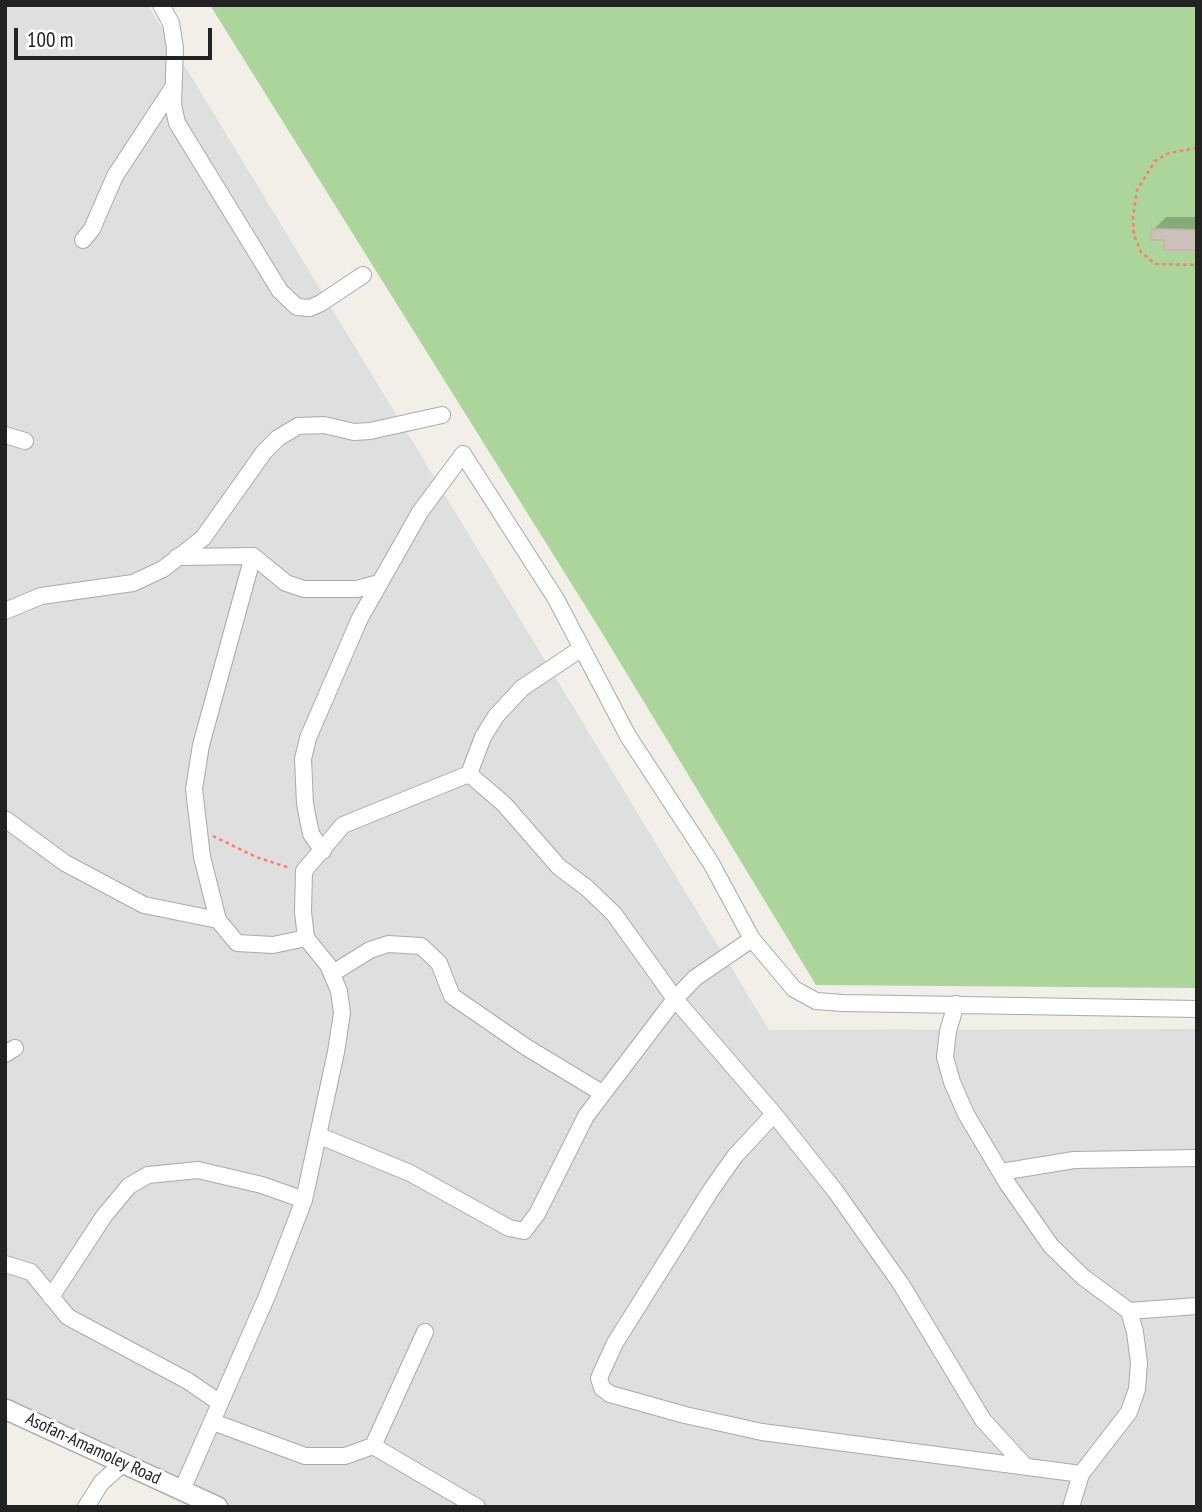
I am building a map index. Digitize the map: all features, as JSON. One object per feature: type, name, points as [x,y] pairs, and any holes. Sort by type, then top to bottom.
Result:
[{"type":"street","points":[[162,5],[171,23],[175,48],[173,105],[177,123],[280,291],[297,307],[310,308],[363,275]]},
{"type":"street","points":[[83,240],[92,229],[114,176],[155,120],[175,84]]},
{"type":"street","points":[[5,611],[41,596],[133,583],[150,576],[209,529],[264,452],[278,438],[298,426],[324,425],[354,432],[370,431],[442,415]]},
{"type":"street","points":[[5,435],[24,441]]},
{"type":"street","points":[[323,850],[311,834],[305,804],[305,748],[321,701],[379,583],[420,512],[463,454],[556,599],[628,736],[711,863],[752,939],[794,989],[816,1001],[1197,1009]]},
{"type":"street","points":[[177,557],[253,556],[286,583],[304,589],[358,589],[379,583]]},
{"type":"street","points":[[253,556],[201,745],[194,789],[198,828],[218,920],[237,943],[265,946],[306,938]]},
{"type":"street","points":[[182,1490],[267,1296],[304,1200],[320,1136],[342,1013],[333,974],[306,938],[303,912],[304,871],[343,825],[357,817],[397,806],[469,774],[483,737],[496,716],[522,688],[582,648]]},
{"type":"street","points":[[469,774],[504,804],[559,867],[587,888],[614,914],[675,999],[774,1114],[836,1192],[901,1284],[983,1420],[1025,1466]]},
{"type":"street","points":[[5,819],[65,863],[144,905],[218,920]]},
{"type":"street","points":[[320,1136],[410,1173],[477,1212],[517,1232],[524,1231],[537,1214],[586,1116],[675,999],[695,978],[752,939]]},
{"type":"street","points":[[333,974],[370,950],[388,944],[421,946],[439,963],[452,996],[526,1047],[602,1093]]},
{"type":"street","points":[[956,1004],[945,1044],[952,1083],[1001,1172],[1051,1246],[1066,1262],[1129,1311],[1139,1363],[1137,1388],[1129,1412],[1081,1475],[1071,1507]]},
{"type":"street","points":[[774,1114],[735,1156],[711,1190],[615,1343],[599,1378],[602,1388],[610,1394],[685,1415],[762,1432],[1081,1475]]},
{"type":"street","points":[[1001,1172],[1074,1160],[1197,1158]]},
{"type":"street","points":[[51,1297],[104,1216],[129,1186],[148,1175],[198,1170],[262,1185],[304,1200]]},
{"type":"street","points":[[5,1264],[31,1272],[68,1317],[188,1381],[220,1403]]},
{"type":"street","points":[[1129,1311],[1197,1306]]},
{"type":"street","points":[[213,1422],[305,1456],[345,1456],[373,1446],[425,1332]]},
{"type":"street","name":"Asofan-Amamoley Road","points":[[5,1409],[121,1465],[218,1507]]},
{"type":"street","points":[[373,1446],[477,1507]]},
{"type":"street","points":[[86,1507],[101,1483],[121,1465]]},
{"type":"path","points":[[1197,148],[1169,153],[1156,161],[1137,190],[1133,217],[1134,235],[1141,252],[1155,264],[1179,267],[1197,265]]},
{"type":"path","points":[[198,828],[257,858],[304,871]]},
{"type":"shaded area","points":[[5,5],[148,5],[769,1030],[1197,1029],[1197,1507],[206,1507],[5,1406]]},
{"type":"green space","points":[[210,5],[1197,5],[1197,988],[816,985],[596,623]]},
{"type":"building","points":[[1152,229],[1197,230],[1197,250],[1164,250],[1164,240],[1151,240]]}]
